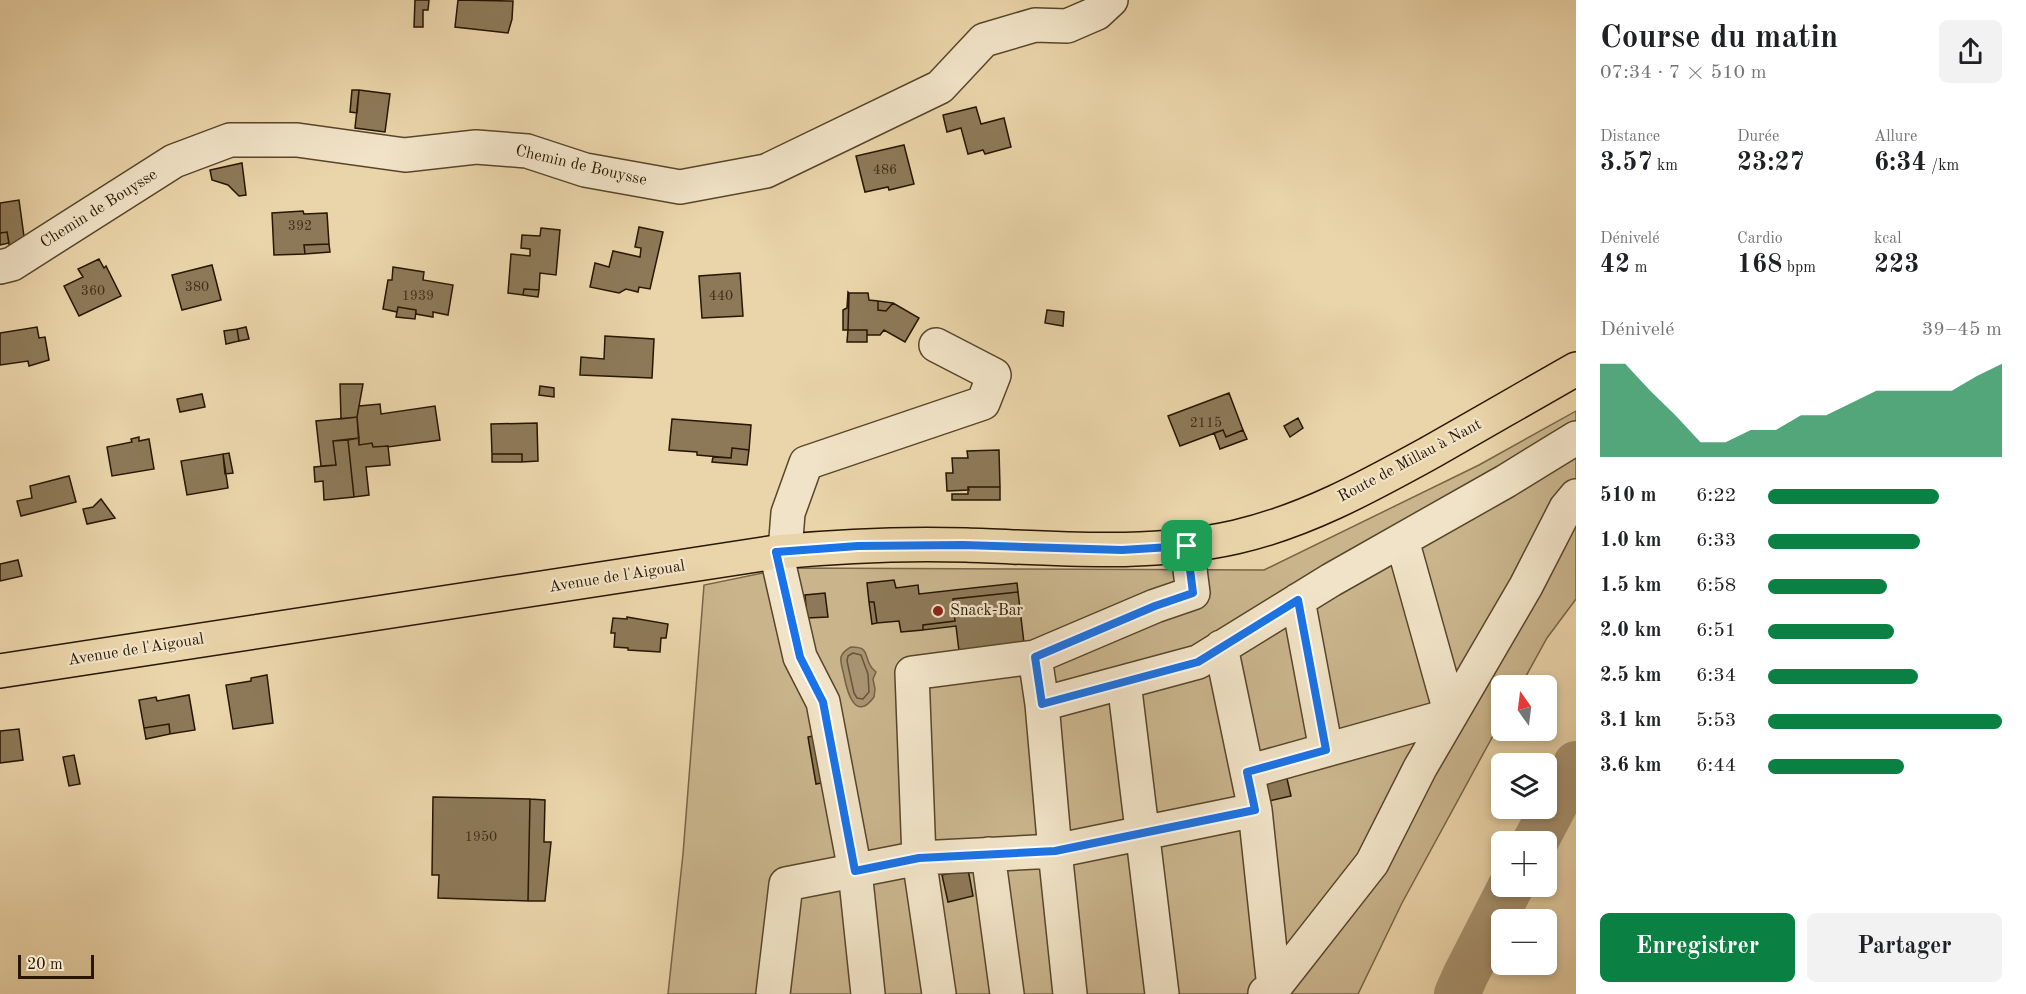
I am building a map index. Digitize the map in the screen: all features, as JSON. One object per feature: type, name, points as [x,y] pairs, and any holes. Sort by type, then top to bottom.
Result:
[{"type":"main road","name":"Route de Millau à Nant","points":[[1237,537],[1282,524],[1373,484],[1576,369]]},
{"type":"main road","name":"Avenue de l'Aigoual","points":[[0,671],[780,551],[858,546],[963,545],[1122,550],[1187,546],[1237,537]]},
{"type":"street","name":"Chemin de Bouysse","points":[[0,267],[12,264],[174,161],[230,140],[297,140],[405,155],[476,147],[527,151],[585,170],[680,187],[766,171],[940,87],[984,40],[1035,25],[1067,26],[1097,13],[1111,0]]},
{"type":"street","points":[[868,994],[855,871],[823,702],[800,657],[780,551],[788,513],[806,463],[983,404],[994,375],[936,345]]},
{"type":"street","points":[[1042,704],[1198,662],[1298,600],[1506,481],[1576,438]]},
{"type":"street","points":[[1269,991],[1372,863],[1420,768],[1526,586],[1566,508],[1576,496]]},
{"type":"street","points":[[1402,540],[1451,715]]},
{"type":"street","points":[[939,994],[919,858],[912,673],[1035,657],[1155,606],[1193,593],[1187,546]]},
{"type":"street","points":[[1298,600],[1326,750]]},
{"type":"street","points":[[1221,647],[1255,810],[1269,991]]},
{"type":"street","points":[[1035,657],[1042,704],[1070,994]]},
{"type":"street","points":[[1124,682],[1162,994]]},
{"type":"street","points":[[1247,772],[1451,715]]},
{"type":"street","points":[[773,994],[786,885],[919,858],[1055,851],[1255,810]]},
{"type":"street","points":[[988,854],[1007,994]]},
{"type":"shaded area","points":[[1576,411],[1576,599],[1547,638],[1527,675],[1491,675],[1491,739],[1402,903],[1358,994],[668,994],[683,854],[704,585],[788,568],[1264,570],[1479,465]]},
{"type":"water","points":[[851,647],[861,648],[865,652],[870,666],[876,672],[873,679],[874,697],[862,707],[857,706],[850,696],[841,664],[842,655]]},
{"type":"building","points":[[415,0],[429,0],[428,10],[423,10],[423,27],[414,27]]},
{"type":"building","points":[[458,0],[513,1],[508,33],[455,27]]},
{"type":"building","points":[[352,90],[359,90],[357,113],[350,112]]},
{"type":"building","points":[[359,90],[390,94],[385,132],[355,128]]},
{"type":"building","points":[[976,107],[981,124],[1004,118],[1011,147],[985,154],[983,150],[968,154],[961,128],[947,132],[943,115]]},
{"type":"building","points":[[904,145],[914,184],[889,190],[888,187],[865,192],[856,156]]},
{"type":"building","points":[[242,163],[246,195],[239,196],[228,185],[212,180],[210,170]]},
{"type":"building","points":[[19,200],[26,251],[11,256],[7,232],[0,233],[0,203]]},
{"type":"building","points":[[303,211],[304,214],[327,213],[329,244],[304,245],[305,254],[274,255],[272,213]]},
{"type":"building","points":[[639,227],[663,232],[650,289],[639,287],[638,292],[626,289],[619,293],[590,287],[595,263],[609,267],[613,251],[640,257],[641,248],[635,247]]},
{"type":"building","points":[[541,228],[560,230],[556,275],[540,273],[539,290],[524,289],[523,295],[508,293],[511,254],[530,256],[530,249],[521,248],[522,235],[540,236]]},
{"type":"building","points":[[7,232],[9,243],[0,245],[0,233]]},
{"type":"building","points":[[329,244],[330,252],[305,254],[304,245]]},
{"type":"building","points":[[99,259],[104,268],[106,266],[121,296],[79,316],[64,286],[83,277],[78,269]]},
{"type":"building","points":[[212,265],[221,300],[182,310],[172,275]]},
{"type":"building","points":[[393,267],[424,272],[423,280],[453,285],[448,315],[433,312],[433,317],[416,314],[416,310],[398,307],[397,312],[383,309],[388,280],[392,280]]},
{"type":"building","points":[[740,273],[743,316],[702,318],[699,276]]},
{"type":"building","points":[[524,289],[539,290],[538,297],[523,295]]},
{"type":"building","points":[[848,292],[848,330],[843,330],[843,310],[847,308]]},
{"type":"building","points":[[849,293],[868,293],[869,300],[878,301],[878,310],[886,311],[893,303],[919,318],[905,342],[884,330],[880,335],[867,335],[867,330],[848,330]]},
{"type":"building","points":[[878,301],[893,303],[886,311],[878,310]]},
{"type":"building","points":[[398,307],[416,310],[415,319],[396,317]]},
{"type":"building","points":[[1047,310],[1064,312],[1063,326],[1045,323]]},
{"type":"building","points":[[37,327],[39,338],[45,337],[49,360],[29,366],[28,361],[0,365],[0,333]]},
{"type":"building","points":[[246,327],[249,339],[239,341],[237,329]]},
{"type":"building","points":[[237,329],[239,341],[226,344],[224,331]]},
{"type":"building","points":[[848,330],[867,330],[867,342],[847,342]]},
{"type":"building","points":[[605,336],[654,339],[652,378],[580,375],[581,357],[604,359]]},
{"type":"building","points":[[340,384],[363,384],[357,417],[341,419]]},
{"type":"building","points":[[540,386],[554,388],[554,397],[539,395]]},
{"type":"building","points":[[1229,393],[1243,430],[1226,437],[1223,430],[1180,446],[1168,416]]},
{"type":"building","points":[[202,394],[205,407],[180,412],[177,399]]},
{"type":"building","points":[[380,404],[381,414],[435,406],[440,440],[388,447],[373,447],[372,443],[359,445],[357,417],[359,406]]},
{"type":"building","points":[[357,417],[359,438],[333,441],[336,465],[321,466],[316,421]]},
{"type":"building","points":[[1298,418],[1303,428],[1290,437],[1284,426]]},
{"type":"building","points":[[672,419],[751,425],[749,450],[732,448],[731,458],[669,450]]},
{"type":"building","points":[[537,423],[538,461],[522,462],[522,454],[492,454],[491,424]]},
{"type":"building","points":[[1223,430],[1226,437],[1243,430],[1247,439],[1220,449],[1214,433]]},
{"type":"building","points":[[139,437],[139,441],[149,439],[154,469],[112,476],[107,447],[132,442],[131,439]]},
{"type":"building","points":[[359,438],[359,445],[372,443],[373,447],[388,446],[390,465],[366,467],[369,495],[354,497],[348,440]]},
{"type":"building","points":[[348,440],[354,497],[324,500],[323,481],[315,482],[314,467],[336,465],[333,441]]},
{"type":"building","points":[[732,448],[749,450],[747,465],[712,462],[713,457],[731,458]]},
{"type":"building","points":[[999,450],[1000,487],[968,487],[969,490],[947,491],[946,473],[953,473],[952,458],[968,458],[967,451]]},
{"type":"building","points":[[229,453],[233,473],[225,474],[223,454]]},
{"type":"building","points":[[223,454],[228,488],[187,495],[181,461]]},
{"type":"building","points":[[492,454],[522,454],[522,462],[492,462]]},
{"type":"building","points":[[69,476],[76,502],[21,516],[17,501],[32,498],[30,486]]},
{"type":"building","points":[[968,487],[1000,487],[1000,500],[952,500],[952,494],[968,494]]},
{"type":"building","points":[[101,499],[115,518],[87,524],[83,509],[93,507]]},
{"type":"building","points":[[18,560],[22,576],[0,581],[0,564]]},
{"type":"building","points":[[894,580],[896,588],[918,585],[919,594],[1017,583],[1018,592],[953,599],[955,621],[923,625],[923,630],[901,632],[899,621],[877,623],[874,602],[869,602],[867,583]]},
{"type":"building","points":[[1018,592],[1024,643],[959,651],[956,626],[923,630],[923,625],[955,621],[953,599]]},
{"type":"building","points":[[825,593],[828,617],[807,618],[805,595]]},
{"type":"building","points":[[869,602],[874,602],[877,623],[872,624]]},
{"type":"building","points":[[627,617],[668,624],[666,638],[661,638],[660,652],[614,647],[615,633],[611,633],[613,618],[627,619]]},
{"type":"building","points":[[267,675],[273,723],[233,729],[226,685],[251,681],[251,678]]},
{"type":"building","points":[[189,695],[195,730],[170,734],[169,724],[144,728],[139,700],[156,697],[157,701]]},
{"type":"building","points":[[169,724],[170,734],[146,739],[144,728]]},
{"type":"building","points":[[19,729],[23,760],[0,763],[0,731]]},
{"type":"building","points":[[822,734],[831,781],[816,784],[808,737]]},
{"type":"building","points":[[74,755],[80,784],[69,786],[63,757]]},
{"type":"building","points":[[1285,770],[1291,796],[1265,802],[1259,776]]},
{"type":"building","points":[[433,797],[530,799],[528,901],[438,898],[439,875],[432,875]]},
{"type":"building","points":[[530,799],[545,800],[544,842],[551,842],[545,901],[528,901]]},
{"type":"building","points":[[968,869],[973,896],[948,902],[942,875]]},
{"type":"waterway","points":[[1541,831],[1576,764]]},
{"type":"waterway","points":[[1457,994],[1505,897]]},
{"type":"place","name":"Snack-Bar","points":[[938,611]]},
{"type":"route","points":[[963,545],[1122,550],[1187,546],[1193,593],[1155,606],[1035,657],[1042,704],[1198,662],[1298,600],[1326,750],[1247,772],[1255,810],[1055,851],[919,858],[855,871],[823,702],[800,657],[776,552],[819,547],[858,546],[963,545]]}]
